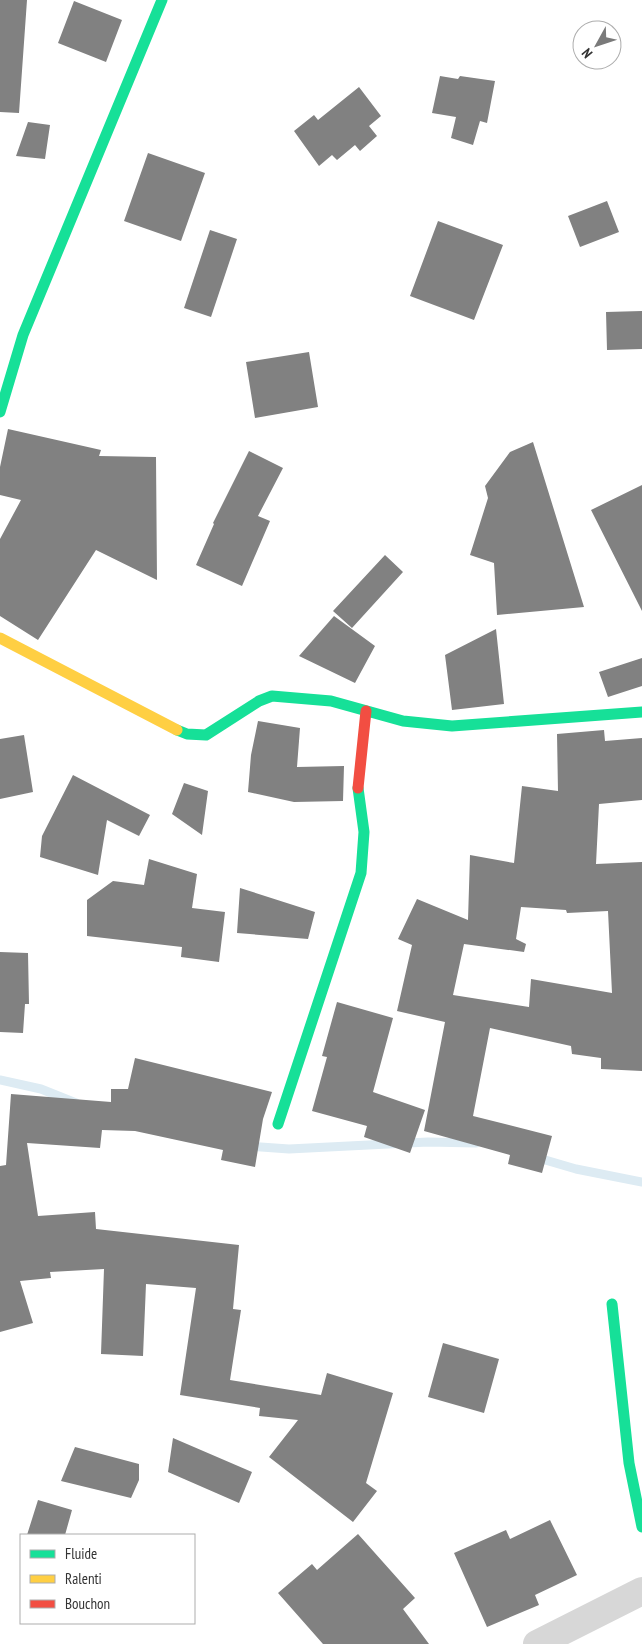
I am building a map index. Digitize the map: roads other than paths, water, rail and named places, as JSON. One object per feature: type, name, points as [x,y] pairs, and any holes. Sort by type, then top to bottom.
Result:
[{"type":"street","points":[[0,412],[24,335],[162,0]]},
{"type":"street","points":[[0,638],[169,727],[187,734],[206,734],[223,726],[259,701],[272,696],[331,701],[403,721],[452,726],[642,712]]},
{"type":"street","points":[[278,1124],[361,873],[364,832],[358,798],[366,711]]},
{"type":"street","points":[[612,1304],[629,1463],[642,1527]]},
{"type":"street","points":[[537,1644],[642,1591]]},
{"type":"waterway","points":[[0,1080],[41,1089],[76,1103]]},
{"type":"waterway","points":[[247,1146],[289,1149],[428,1142],[476,1143]]},
{"type":"waterway","points":[[535,1157],[576,1169],[642,1182]]}]
